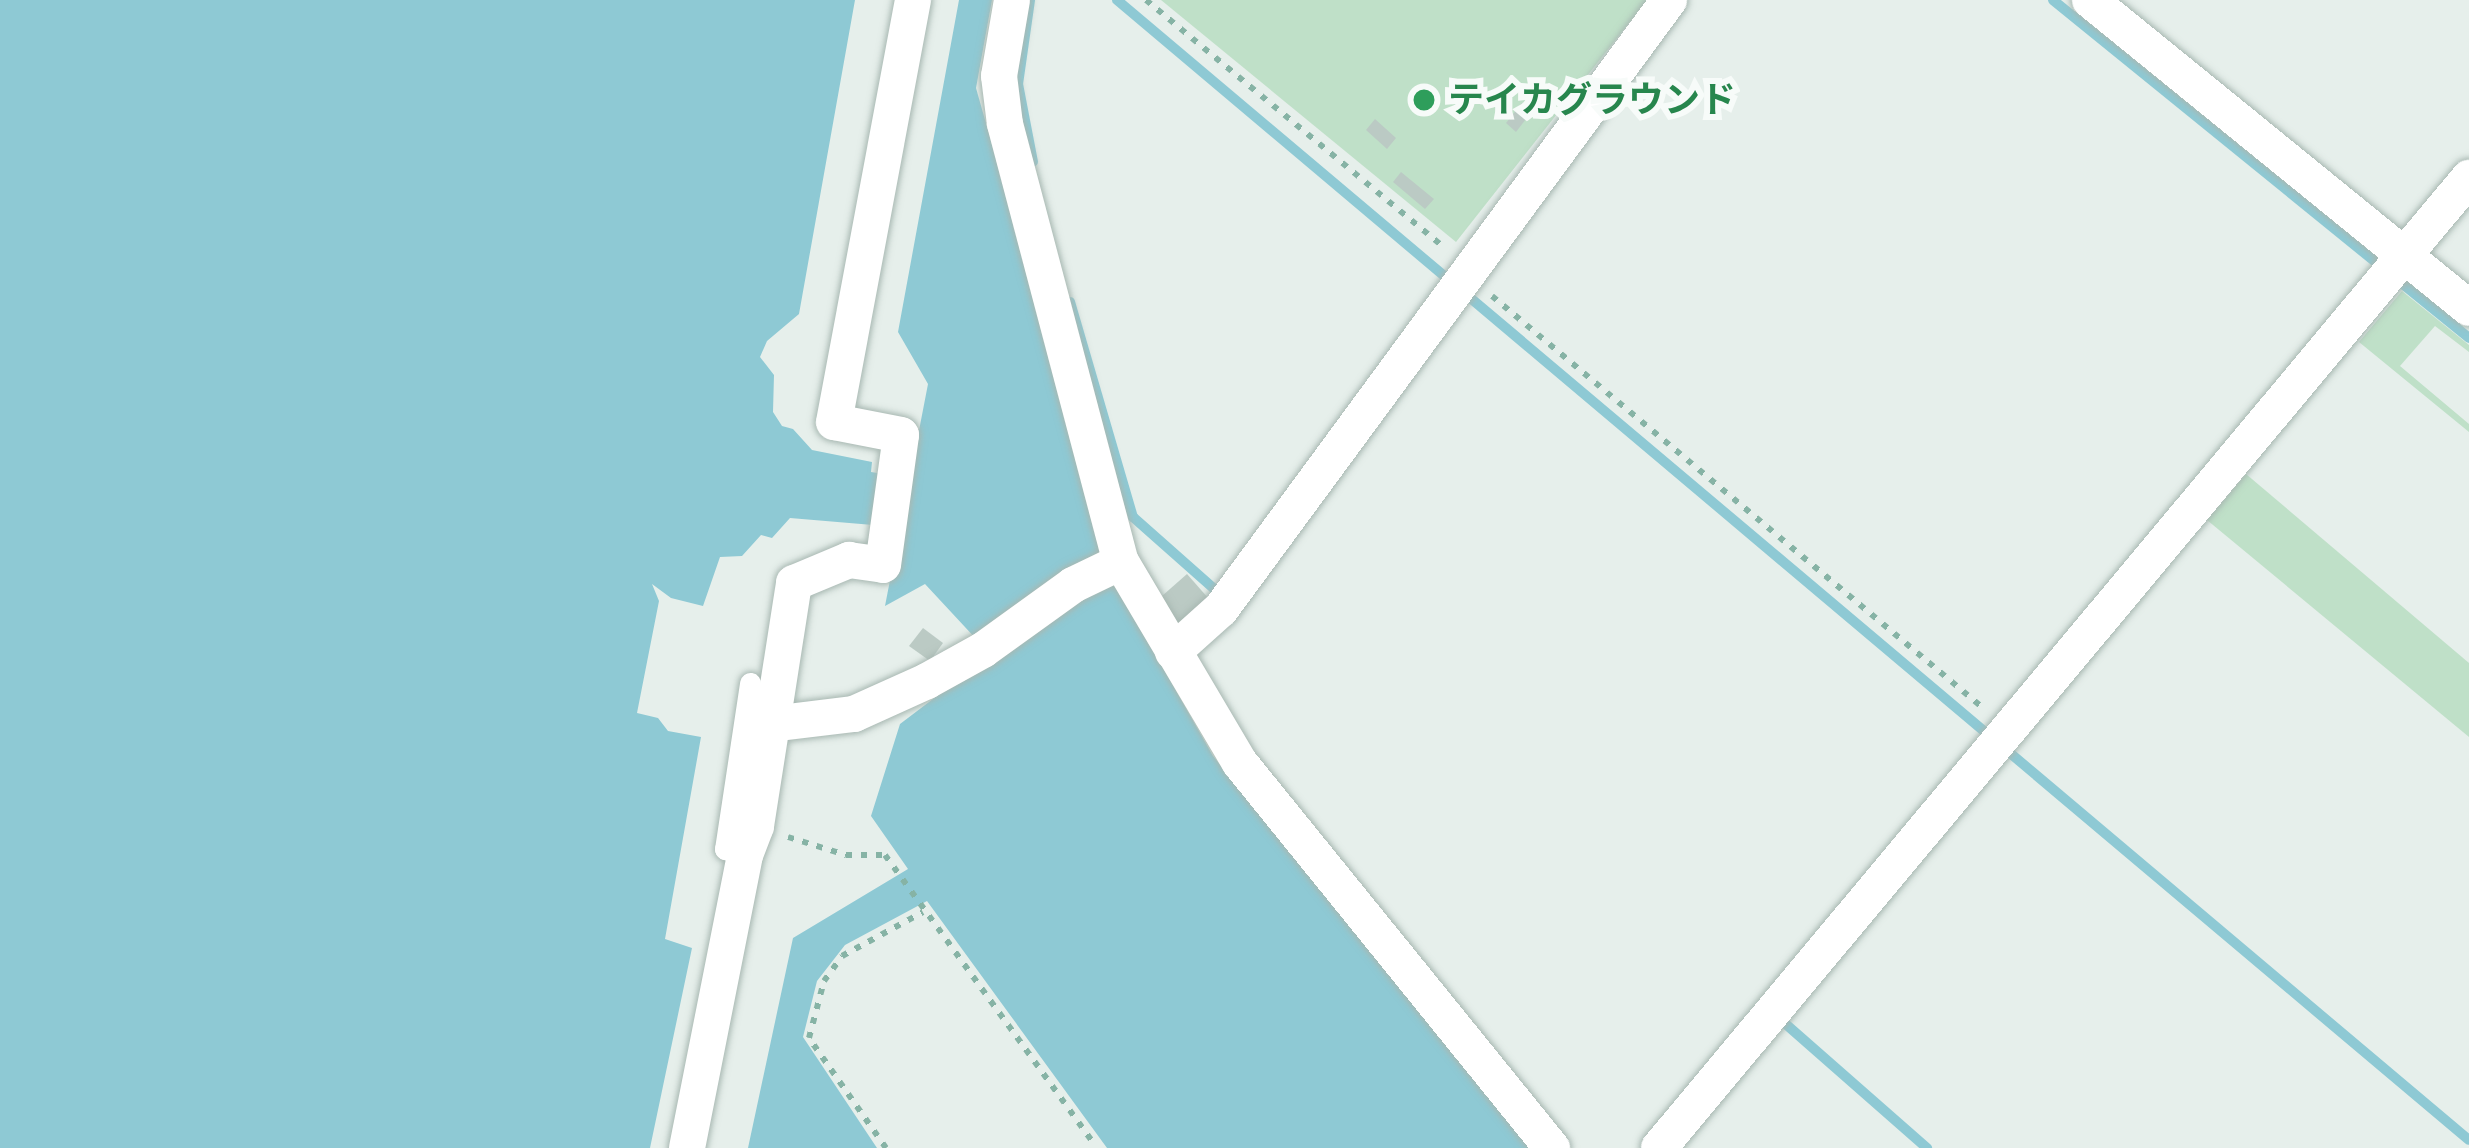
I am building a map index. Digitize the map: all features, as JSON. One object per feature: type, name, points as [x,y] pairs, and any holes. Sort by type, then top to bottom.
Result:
[{"type":"street","points":[[687,1148],[750,840],[794,583],[849,560],[883,566],[901,435],[834,422],[913,0]]},
{"type":"street","points":[[1012,0],[999,76],[1005,124],[1121,562],[1240,763],[1552,1148]]},
{"type":"street","points":[[1173,652],[1221,609],[1670,0]]},
{"type":"street","points":[[2090,0],[2395,268],[2469,308]]},
{"type":"street","points":[[1659,1148],[2469,178]]},
{"type":"street","points":[[771,724],[854,715],[983,650],[1073,585],[1121,562]]},
{"type":"lane","points":[[749,683],[725,849],[750,840]]},
{"type":"path","points":[[1146,0],[2001,740]]},
{"type":"path","points":[[750,840],[846,855],[885,855],[1094,1144]]},
{"type":"path","points":[[886,1148],[809,1037],[824,981],[842,956],[921,909]]},
{"type":"green space","name":"テイカグラウンド","points":[[1161,0],[1647,0],[1456,242]]},
{"type":"green space","points":[[2402,291],[2469,345],[2469,352],[2435,326],[2400,366],[2469,424],[2469,432],[2359,342]]},
{"type":"green space","points":[[2246,474],[2469,663],[2469,737],[2207,520]]},
{"type":"water","points":[[0,0],[855,0],[799,314],[767,341],[760,357],[774,375],[773,412],[782,426],[793,429],[812,450],[872,462],[871,472],[883,474],[873,525],[790,518],[772,538],[761,535],[742,556],[720,557],[703,606],[671,598],[652,584],[659,601],[637,713],[658,718],[668,731],[701,737],[665,939],[692,948],[650,1148],[0,1148]]},
{"type":"water","points":[[959,0],[992,0],[976,88],[1108,554],[1098,582],[1116,585],[1213,756],[1533,1148],[1107,1148],[927,901],[845,945],[817,981],[803,1037],[877,1148],[748,1148],[793,938],[908,869],[871,816],[900,724],[991,655],[925,584],[885,606],[928,384],[898,332]]},
{"type":"building","points":[[1522,103],[1532,111],[1516,132],[1506,123]]},
{"type":"building","points":[[1375,119],[1396,138],[1387,149],[1366,130]]},
{"type":"building","points":[[1401,172],[1434,199],[1425,209],[1393,182]]},
{"type":"building","points":[[1187,574],[1209,599],[1175,627],[1154,603]]},
{"type":"building","points":[[923,628],[943,643],[930,661],[909,646]]},
{"type":"waterway","points":[[1030,0],[1018,84],[1033,162]]},
{"type":"waterway","points":[[1117,0],[2469,1140]]},
{"type":"waterway","points":[[2053,0],[2469,338]]},
{"type":"waterway","points":[[1070,302],[1133,517],[1219,593]]},
{"type":"waterway","points":[[1780,1019],[1927,1148]]},
{"type":"place","name":"テイカグラウンド","points":[[1424,100]]}]
